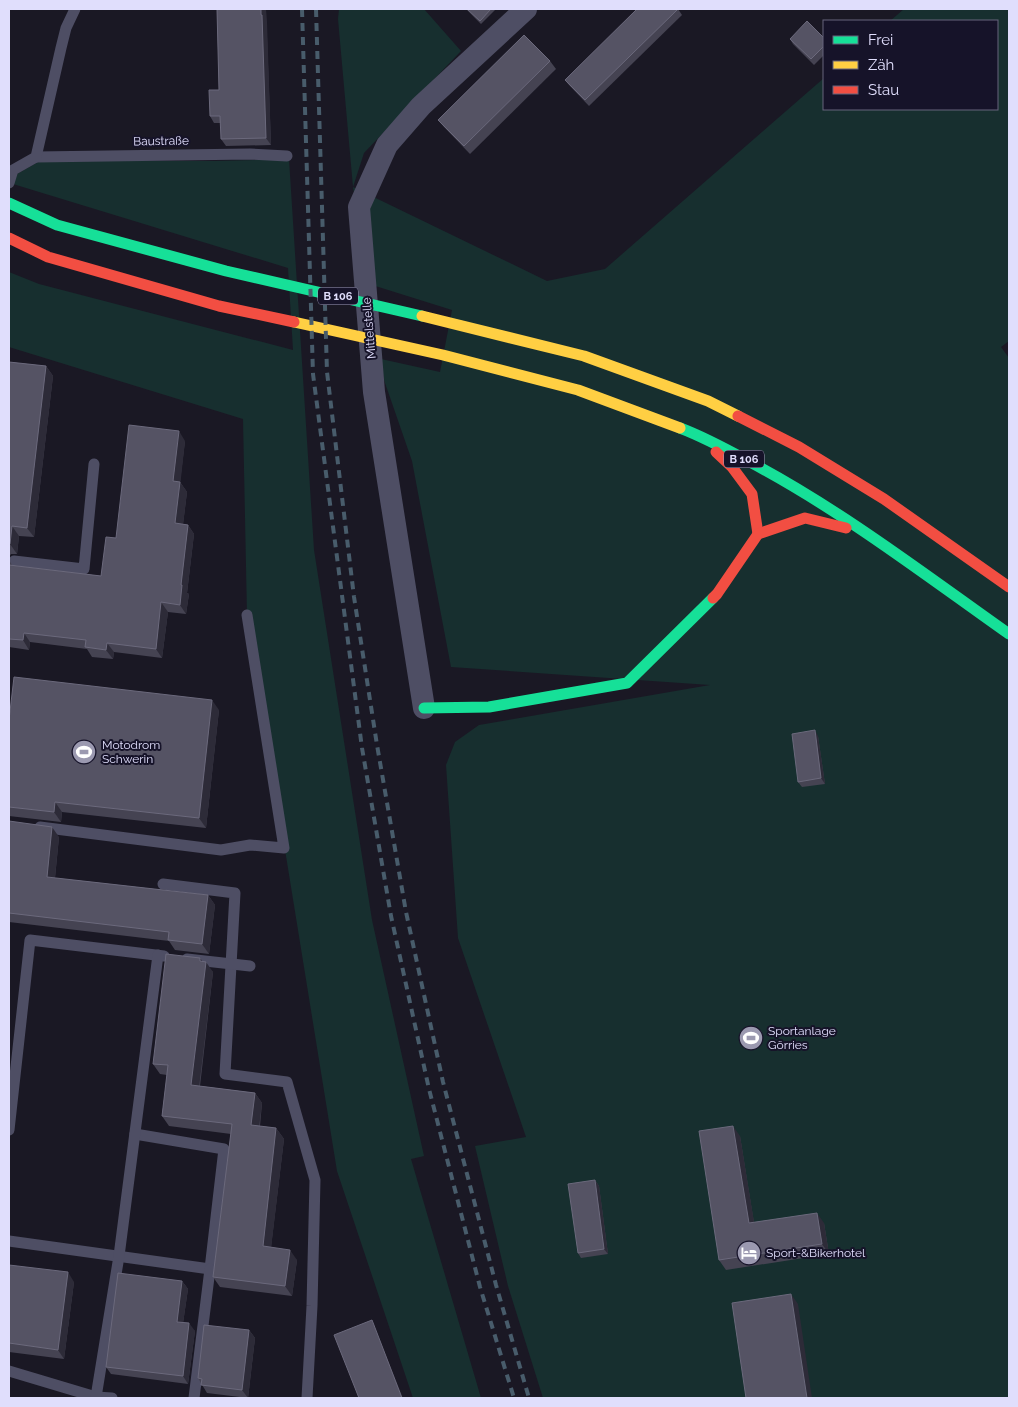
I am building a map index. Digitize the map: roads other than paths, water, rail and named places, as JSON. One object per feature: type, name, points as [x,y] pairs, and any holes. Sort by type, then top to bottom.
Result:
[{"type":"highway","name":"B 106","points":[[9,203],[58,225],[226,271],[450,322],[584,356],[708,401],[799,447],[884,499],[1009,587]]},
{"type":"highway","name":"B 106","points":[[9,238],[48,257],[219,306],[443,355],[578,390],[698,435],[786,481],[868,534],[1009,634]]},
{"type":"highway","points":[[698,435],[732,467],[752,494],[758,534]]},
{"type":"highway","points":[[424,708],[489,707],[627,683],[717,594],[758,534],[805,518],[868,534]]},
{"type":"street","name":"Mittelstelle","points":[[424,708],[374,392],[360,208],[388,145],[421,106],[526,9]]},
{"type":"lane","points":[[36,157],[66,28],[74,9]]},
{"type":"lane","name":"Baustraße","points":[[9,183],[13,170],[36,157],[250,154],[287,156]]},
{"type":"lane","points":[[14,561],[84,569],[94,464]]},
{"type":"lane","points":[[28,826],[221,850],[250,844],[284,848],[247,615]]},
{"type":"lane","points":[[163,884],[235,893],[225,1074],[287,1082],[315,1180],[312,1306],[307,1398]]},
{"type":"lane","points":[[9,1130],[30,940],[250,966]]},
{"type":"lane","points":[[96,1397],[119,1256],[158,955]]},
{"type":"lane","points":[[135,1134],[224,1149],[194,1398]]},
{"type":"lane","points":[[9,1241],[210,1269]]},
{"type":"lane","points":[[9,1371],[96,1397],[112,1398]]},
{"type":"railway","points":[[302,9],[313,374],[362,748],[391,916],[429,1089],[480,1287],[514,1398]]},
{"type":"railway","points":[[316,9],[327,372],[354,597],[406,912],[443,1082],[496,1285],[529,1398]]},
{"type":"place","name":"Motodrom Schwerin","points":[[84,752]]},
{"type":"place","name":"Sportanlage Görries","points":[[751,1038]]},
{"type":"place","name":"Sport-&Bikerhotel","points":[[749,1253]]}]
